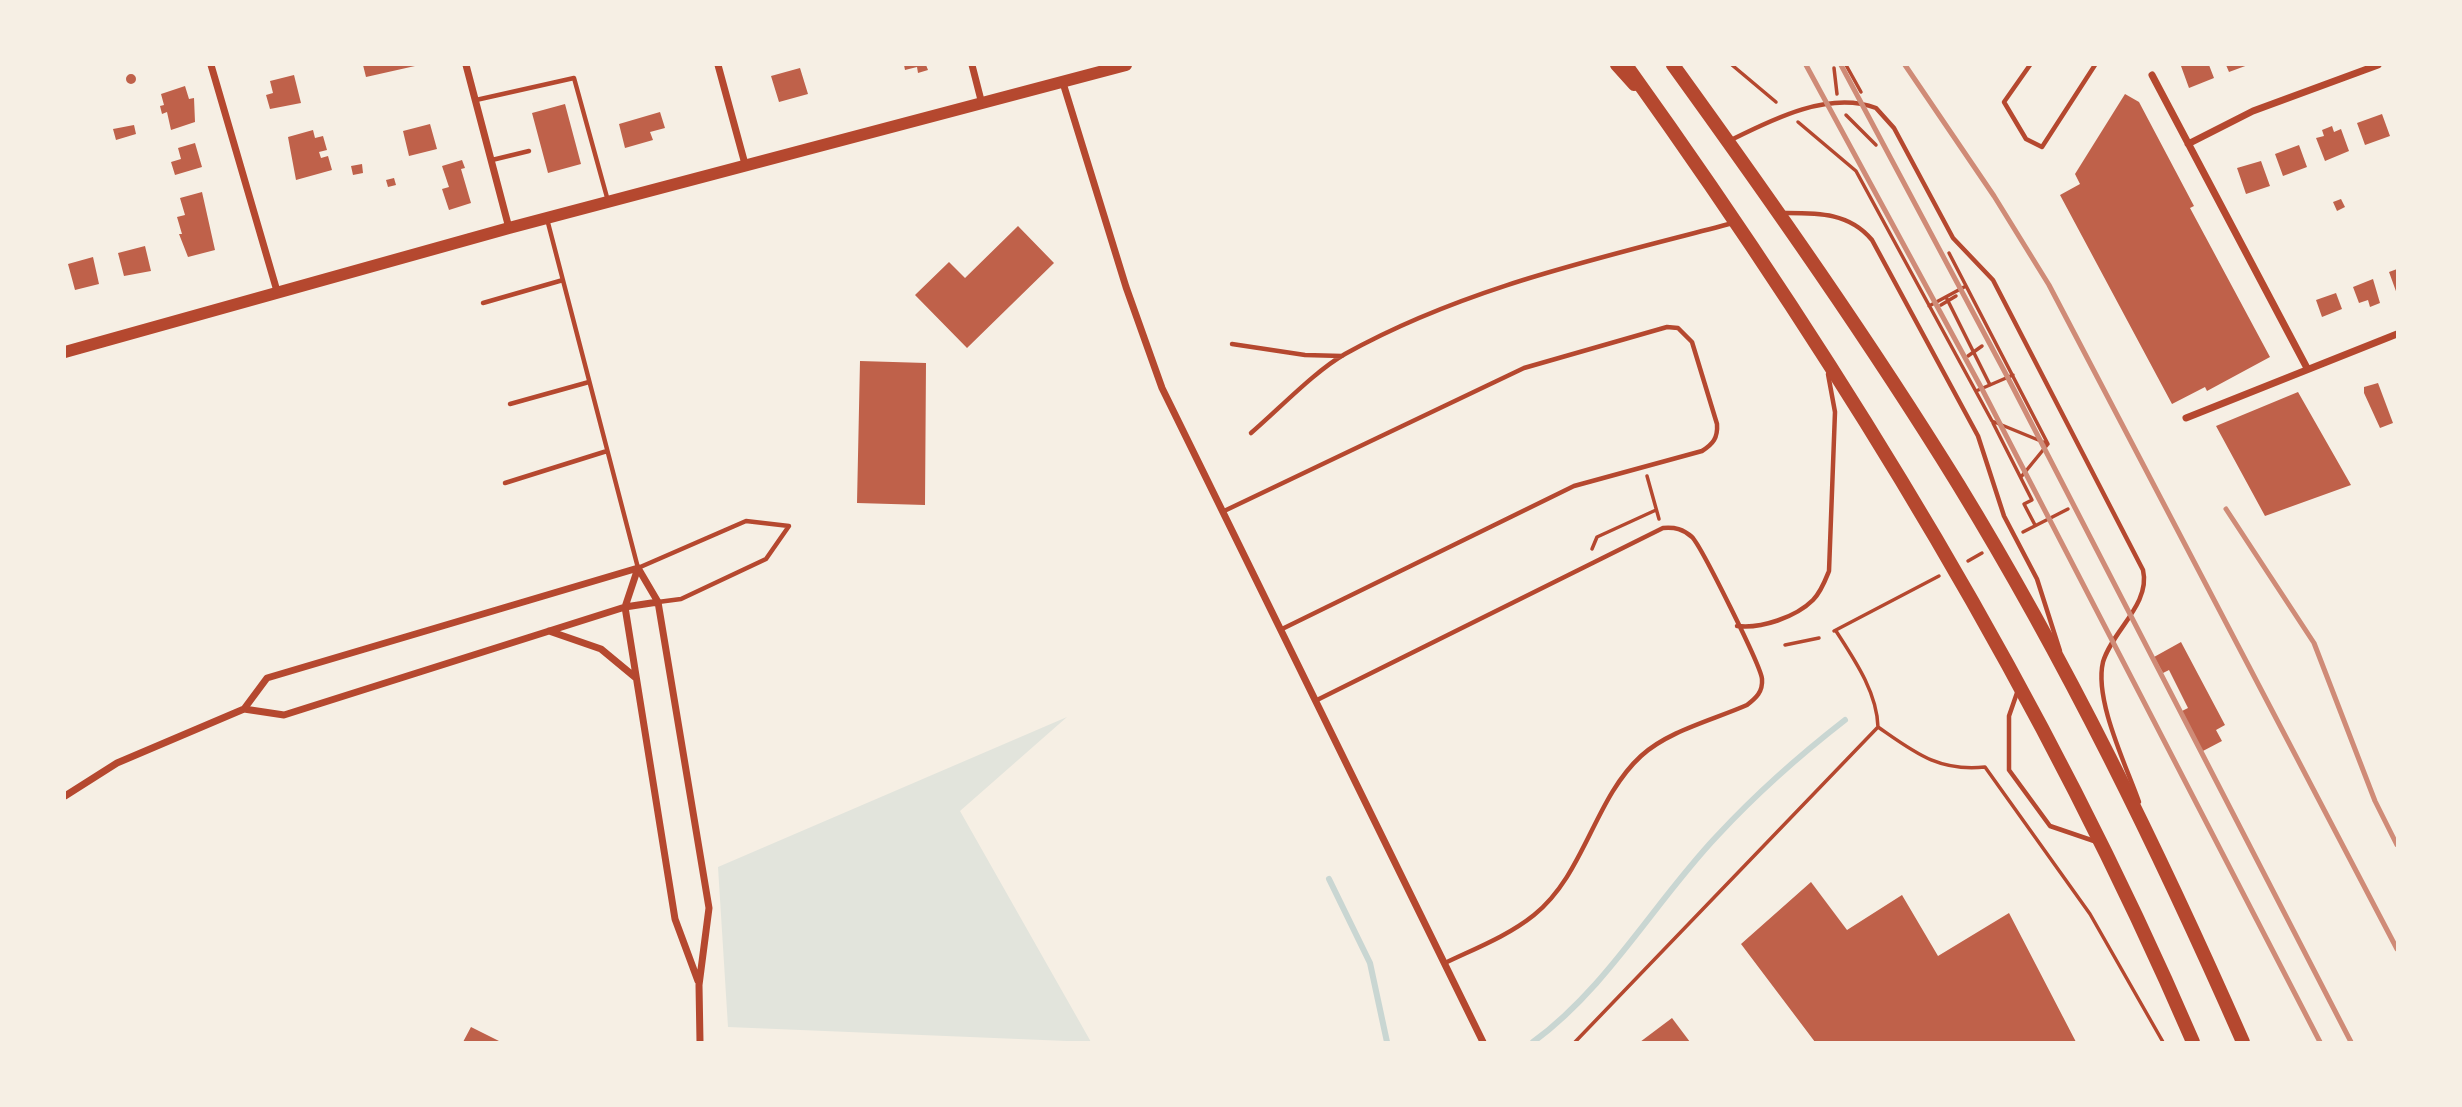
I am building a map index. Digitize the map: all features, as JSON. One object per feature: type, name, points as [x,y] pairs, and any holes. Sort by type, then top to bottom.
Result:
[{"type":"main road","points":[[65,352],[608,201],[982,105],[1126,65]]},
{"type":"main road","points":[[1616,65],[1672,129]]},
{"type":"main road","points":[[1626,65],[1737,222],[1923,512],[2020,686],[2100,843],[2193,1042]]},
{"type":"main road","points":[[1673,65],[1781,213],[1862,332],[1959,485],[2073,688],[2154,846],[2243,1042]]},
{"type":"main road","points":[[1681,65],[1701,103]]},
{"type":"street","points":[[211,65],[277,291]]},
{"type":"street","points":[[466,65],[509,228]]},
{"type":"street","points":[[718,65],[745,164]]},
{"type":"street","points":[[972,65],[982,105]]},
{"type":"street","points":[[2188,144],[2253,111],[2378,65]]},
{"type":"street","points":[[2152,75],[2306,368]]},
{"type":"street","points":[[1063,83],[1126,287],[1162,388],[1483,1042]]},
{"type":"street","points":[[2186,418],[2397,334]]},
{"type":"street","points":[[638,568],[658,602],[709,908],[699,985],[700,1042]]},
{"type":"street","points":[[638,568],[625,607],[675,919],[699,985]]},
{"type":"street","points":[[65,796],[117,763],[244,709],[267,678],[638,568]]},
{"type":"street","points":[[244,709],[284,715],[625,607],[658,602]]},
{"type":"street","points":[[549,631],[601,649],[636,679]]},
{"type":"lane","points":[[2030,65],[2004,102],[2026,139],[2042,147],[2095,65]]},
{"type":"lane","points":[[475,100],[574,78],[608,201]]},
{"type":"lane","points":[[1729,141],[1792,111],[1846,103],[1868,105],[1885,116],[1894,128],[1953,238],[1993,280],[2140,561],[2145,579],[2143,589],[2104,660],[2101,679],[2105,703],[2154,846]]},
{"type":"lane","points":[[491,160],[529,151]]},
{"type":"lane","points":[[1781,213],[1812,213],[1851,220],[1861,226],[1872,240],[1978,436],[2004,516],[2037,579],[2073,688]]},
{"type":"lane","points":[[546,218],[638,568],[746,522],[789,526],[766,559],[681,598],[658,602]]},
{"type":"lane","points":[[1251,433],[1343,356],[1441,308],[1551,271],[1737,222]]},
{"type":"lane","points":[[483,303],[563,281]]},
{"type":"lane","points":[[1222,512],[1524,368],[1667,327],[1678,328],[1692,342],[1718,434],[1713,444],[1702,452],[1574,486],[1280,631]]},
{"type":"lane","points":[[1232,344],[1305,355],[1343,356]]},
{"type":"lane","points":[[1737,626],[1756,628],[1799,609],[1813,600],[1829,571],[1835,412],[1825,356]]},
{"type":"lane","points":[[510,404],[589,382]]},
{"type":"lane","points":[[505,483],[607,452]]},
{"type":"lane","points":[[1314,702],[1662,528],[1674,527],[1695,540],[1762,677],[1757,698],[1747,705],[1655,744],[1641,755],[1613,793],[1569,874],[1535,915],[1444,963]]},
{"type":"lane","points":[[2020,686],[2012,702],[2010,716],[2009,770],[2050,825],[2100,843]]},
{"type":"path","points":[[1732,65],[1776,102]]},
{"type":"path","points":[[1846,65],[1868,105]]},
{"type":"path","points":[[1834,68],[1837,95]]},
{"type":"path","points":[[1846,115],[1876,145]]},
{"type":"path","points":[[1797,120],[1856,171],[2021,477],[2032,500],[2024,504],[2035,525]]},
{"type":"path","points":[[1946,248],[2048,444]]},
{"type":"path","points":[[1941,304],[1966,286]]},
{"type":"path","points":[[1930,306],[1956,296]]},
{"type":"path","points":[[1947,299],[1990,385]]},
{"type":"path","points":[[1968,356],[1982,346]]},
{"type":"path","points":[[1976,391],[2013,375]]},
{"type":"path","points":[[1992,421],[2048,444]]},
{"type":"path","points":[[2021,477],[2048,444]]},
{"type":"path","points":[[1644,467],[1662,528]]},
{"type":"path","points":[[2011,538],[2068,509]]},
{"type":"path","points":[[1591,552],[1597,537],[1656,510]]},
{"type":"path","points":[[1964,563],[1988,551]]},
{"type":"path","points":[[1575,1042],[1878,727],[1878,713],[1858,665],[1836,630],[1940,576]]},
{"type":"path","points":[[1785,645],[1819,638]]},
{"type":"path","points":[[1878,727],[1928,761],[1968,769],[1985,767],[2090,914],[2163,1042]]},
{"type":"shaded area","points":[[1067,717],[960,811],[1091,1042],[728,1027],[718,867]]},
{"type":"building","points":[[363,65],[415,65],[415,66],[366,77]]},
{"type":"building","points":[[904,65],[926,65],[928,70],[918,73],[917,67],[905,70]]},
{"type":"building","points":[[2209,65],[2214,78],[2189,88],[2181,66]]},
{"type":"building","points":[[2226,65],[2248,65],[2229,72]]},
{"type":"building","points":[[800,68],[808,94],[779,102],[771,76]]},
{"type":"building","points":[[131,74],[135,75],[135,83],[131,84],[127,83],[126,79],[127,75]]},
{"type":"building","points":[[294,75],[301,103],[270,109],[266,95],[273,93],[270,81]]},
{"type":"building","points":[[185,86],[189,99],[194,98],[195,122],[171,130],[167,112],[162,114],[160,106],[164,105],[161,94]]},
{"type":"building","points":[[2125,94],[2139,102],[2194,206],[2190,208],[2270,357],[2207,391],[2205,387],[2172,404],[2060,195],[2080,184],[2075,174]]},
{"type":"building","points":[[565,104],[581,164],[548,173],[532,113]]},
{"type":"building","points":[[660,112],[665,128],[650,132],[653,140],[625,148],[619,124]]},
{"type":"building","points":[[2382,114],[2390,136],[2365,145],[2357,123]]},
{"type":"building","points":[[430,124],[437,149],[409,156],[403,131]]},
{"type":"building","points":[[134,125],[136,134],[116,140],[113,129]]},
{"type":"building","points":[[2332,126],[2334,132],[2341,129],[2349,151],[2325,161],[2316,138],[2324,136],[2322,130]]},
{"type":"building","points":[[313,130],[315,138],[323,136],[327,150],[319,152],[321,158],[328,156],[332,170],[296,180],[288,137]]},
{"type":"building","points":[[195,143],[202,167],[175,175],[171,162],[181,159],[178,148]]},
{"type":"building","points":[[2299,145],[2307,167],[2283,176],[2275,154]]},
{"type":"building","points":[[462,160],[465,168],[461,169],[471,203],[449,210],[442,189],[449,187],[442,166]]},
{"type":"building","points":[[2261,161],[2270,186],[2246,194],[2237,168]]},
{"type":"building","points":[[362,164],[363,173],[353,175],[351,166]]},
{"type":"building","points":[[394,178],[396,185],[388,187],[386,180]]},
{"type":"building","points":[[202,192],[215,250],[188,257],[179,234],[182,234],[177,217],[185,215],[180,198]]},
{"type":"building","points":[[2341,199],[2345,207],[2337,211],[2333,202]]},
{"type":"building","points":[[1018,226],[1054,263],[967,348],[915,295],[949,262],[965,278]]},
{"type":"building","points":[[145,246],[151,271],[124,276],[118,253]]},
{"type":"building","points":[[93,257],[99,284],[75,290],[68,264]]},
{"type":"building","points":[[2397,269],[2397,294],[2389,272]]},
{"type":"building","points":[[2373,279],[2380,303],[2370,307],[2368,300],[2359,303],[2353,287]]},
{"type":"building","points":[[2336,293],[2342,309],[2322,317],[2316,300]]},
{"type":"building","points":[[860,361],[926,363],[925,505],[857,503]]},
{"type":"building","points":[[2378,383],[2393,423],[2380,428],[2364,393],[2364,387]]},
{"type":"building","points":[[2298,392],[2351,485],[2265,516],[2216,426]]},
{"type":"building","points":[[2181,642],[2225,725],[2216,730],[2222,741],[2201,752],[2180,712],[2188,708],[2169,670],[2163,673],[2154,657]]},
{"type":"building","points":[[1811,882],[1847,930],[1902,895],[1938,956],[2009,913],[2076,1042],[1815,1042],[1741,944]]},
{"type":"building","points":[[1672,1018],[1690,1042],[1640,1042]]},
{"type":"building","points":[[471,1027],[501,1042],[463,1042]]},
{"type":"waterway","points":[[1533,1042],[1585,996],[1695,861],[1733,819],[1779,775],[1845,720]]},
{"type":"waterway","points":[[1329,879],[1370,963],[1387,1042]]},
{"type":"railway","points":[[1806,65],[1982,389],[2320,1042]]},
{"type":"railway","points":[[1841,65],[2008,378],[2351,1042]]},
{"type":"railway","points":[[1905,65],[1994,196],[2049,285],[2397,949]]},
{"type":"railway","points":[[2226,509],[2314,643],[2375,801],[2397,845]]}]
